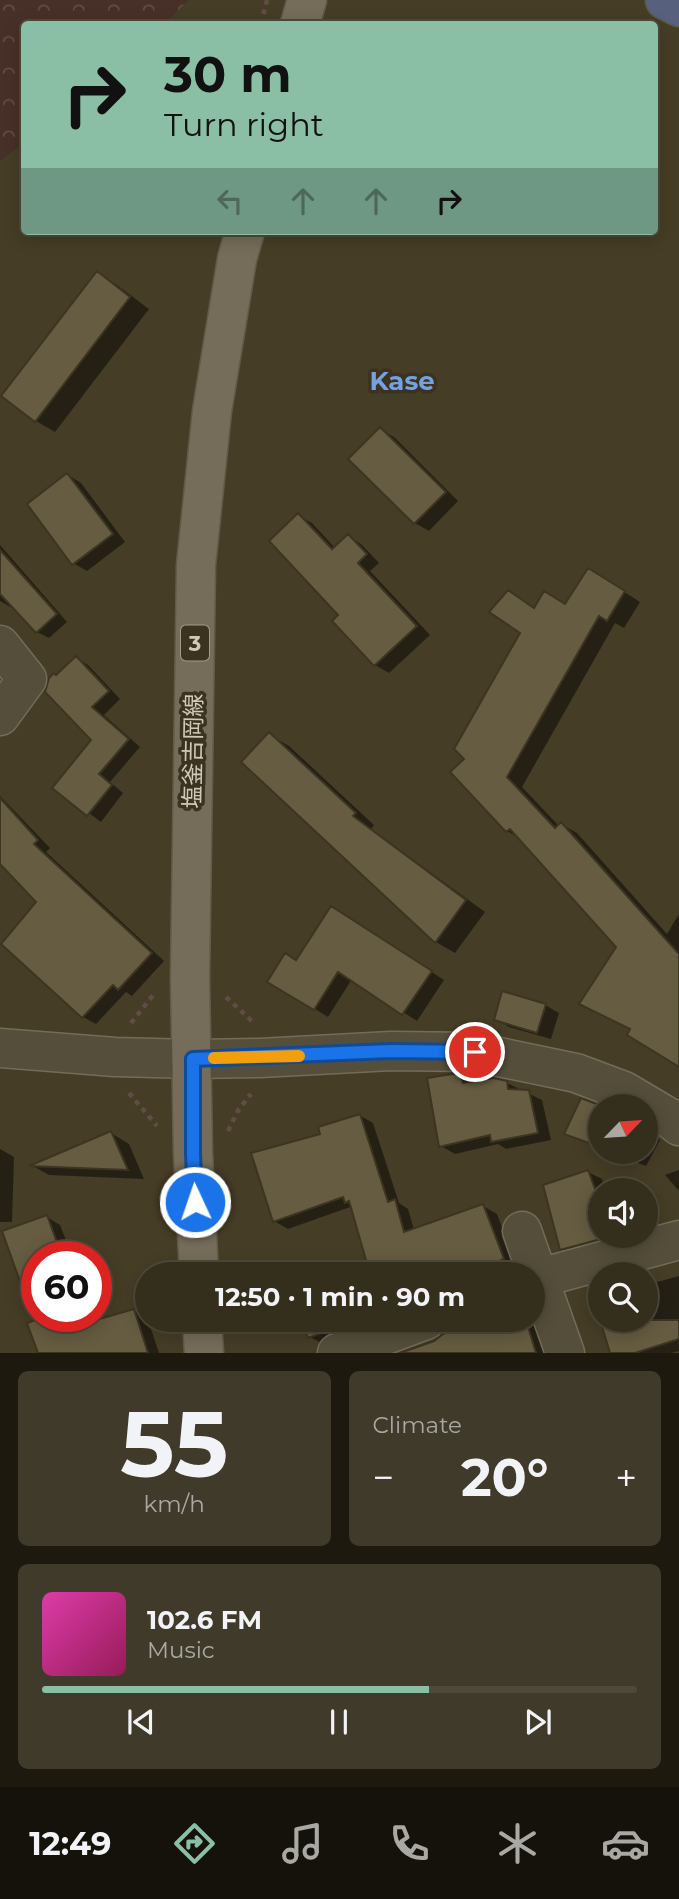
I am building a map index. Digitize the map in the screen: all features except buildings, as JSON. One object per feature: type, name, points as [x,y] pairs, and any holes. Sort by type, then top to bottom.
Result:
[{"type":"highway","points":[[665,0],[679,7]]},
{"type":"main road","points":[[301,21],[307,0]]},
{"type":"main road","name":"塩釜吉岡線","points":[[199,1262],[193,1153],[190,978],[196,565],[212,411],[237,259],[244,235]]},
{"type":"main road","points":[[203,1332],[204,1353]]},
{"type":"street","points":[[0,645],[27,679],[0,716]]},
{"type":"street","points":[[0,1048],[115,1057],[193,1059],[391,1051],[475,1052],[576,1073],[624,1091],[679,1126]]},
{"type":"street","points":[[522,1231],[530,1262]]},
{"type":"street","points":[[545,1276],[679,1240]]},
{"type":"street","points":[[545,1304],[565,1353]]},
{"type":"street","points":[[337,1353],[394,1332]]},
{"type":"path","points":[[129,1027],[155,993],[157,984]]},
{"type":"path","points":[[223,988],[224,995],[257,1025]]},
{"type":"path","points":[[227,1133],[239,1109],[255,1090]]},
{"type":"path","points":[[128,1092],[156,1126],[157,1135]]},
{"type":"green space","points":[[0,0],[189,0],[167,21],[21,21],[21,145],[0,161]]},
{"type":"slow traffic","points":[[214,1058],[299,1056]]},
{"type":"district","name":"Kase","points":[[402,381]]},
{"type":"route","points":[[195,1202],[193,1059],[391,1051],[475,1052]]}]
